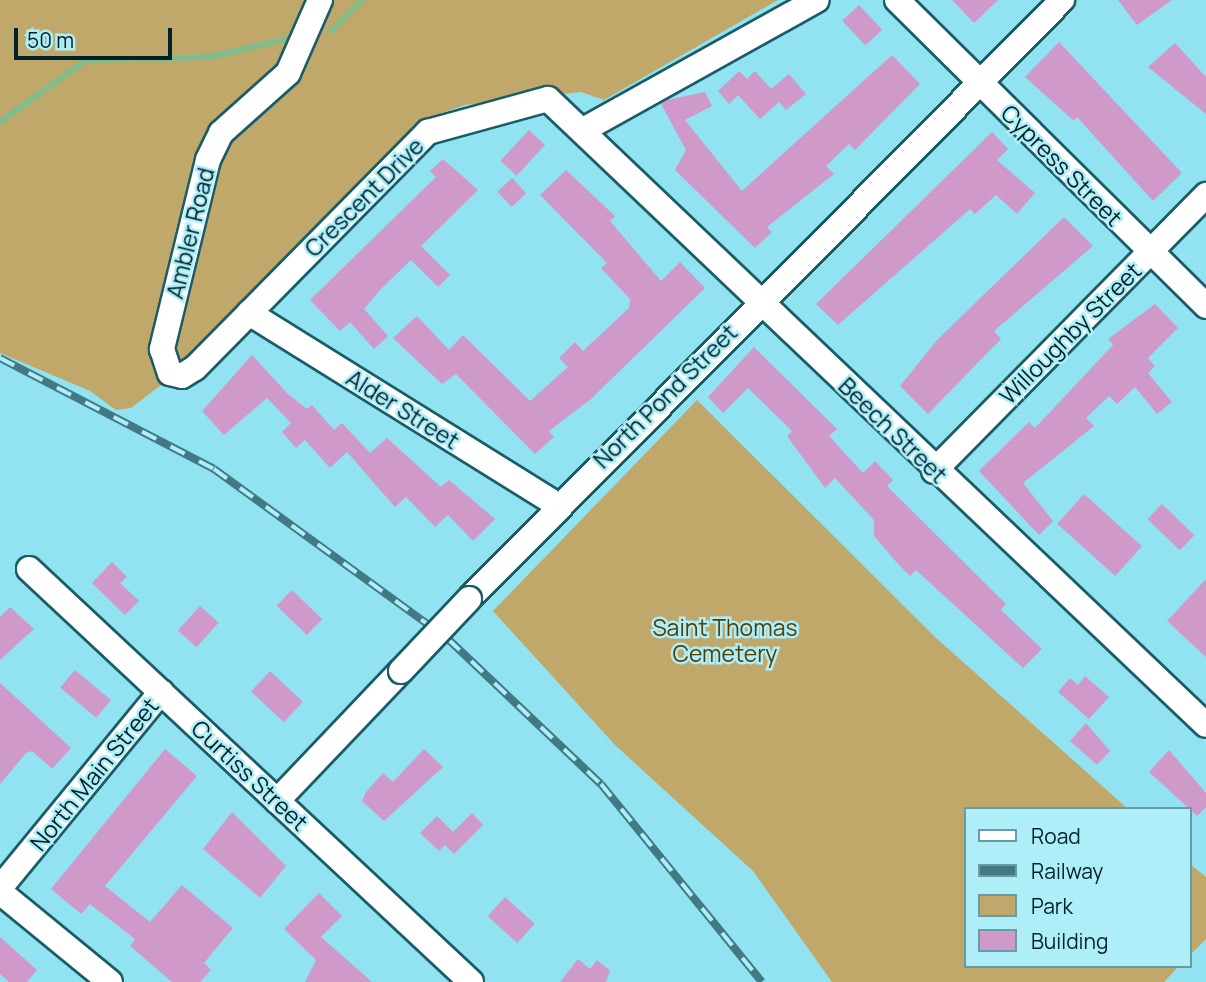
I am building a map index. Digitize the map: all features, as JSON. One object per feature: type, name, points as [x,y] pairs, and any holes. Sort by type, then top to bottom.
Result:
[{"type":"street","name":"Ambler Road","points":[[173,375],[164,367],[162,349],[208,160],[221,133],[288,73],[320,0]]},
{"type":"street","points":[[585,130],[817,0]]},
{"type":"street","name":"Cypress Street","points":[[897,0],[1206,306]]},
{"type":"street","name":"North Pond Street","points":[[277,801],[557,506],[1062,0]]},
{"type":"street","name":"Crescent Drive","points":[[173,375],[190,372],[428,132],[548,99],[585,130]]},
{"type":"street","name":"Beech Street","points":[[585,130],[934,471],[1206,725]]},
{"type":"street","name":"Willoughby Street","points":[[934,471],[1206,195]]},
{"type":"street","name":"Alder Street","points":[[249,313],[557,506]]},
{"type":"street","name":"Curtiss Street","points":[[29,569],[471,982]]},
{"type":"street","name":"North Main Street","points":[[0,890],[161,692]]},
{"type":"street","points":[[0,890],[110,982]]},
{"type":"green space","points":[[0,0],[778,0],[604,100],[581,92],[465,105],[418,121],[195,359],[131,408],[116,410],[90,391],[0,353]]},
{"type":"green space","name":"Saint Thomas Cemetery","points":[[697,400],[935,637],[1126,807],[964,807],[964,968],[1177,968],[1164,982],[832,982],[753,871],[615,745],[493,611]]},
{"type":"green space","points":[[1192,866],[1206,877],[1206,939],[1192,953]]},
{"type":"building","points":[[952,0],[998,0],[974,23]]},
{"type":"building","points":[[1118,0],[1172,0],[1137,25]]},
{"type":"building","points":[[859,5],[882,30],[865,46],[842,21]]},
{"type":"building","points":[[1059,42],[1182,173],[1153,201],[1077,117],[1074,121],[1025,77]]},
{"type":"building","points":[[1175,43],[1206,77],[1206,114],[1148,67]]},
{"type":"building","points":[[892,55],[920,84],[855,150],[849,144],[826,166],[834,174],[767,227],[772,232],[755,248],[675,170],[686,150],[661,104],[667,100],[705,92],[712,106],[685,120],[742,191]]},
{"type":"building","points":[[739,71],[747,79],[755,71],[771,89],[789,74],[806,94],[786,110],[779,102],[760,119],[738,95],[729,104],[718,91]]},
{"type":"building","points":[[529,130],[545,145],[516,176],[500,161]]},
{"type":"building","points":[[992,132],[1008,149],[997,160],[1035,193],[1017,214],[996,195],[975,214],[970,209],[838,325],[816,304]]},
{"type":"building","points":[[443,159],[478,190],[421,246],[450,275],[438,287],[411,260],[382,288],[364,309],[388,336],[374,349],[350,322],[340,331],[310,300],[436,177],[430,171]]},
{"type":"building","points":[[566,170],[615,216],[610,221],[661,281],[680,262],[705,288],[591,399],[549,431],[554,437],[535,454],[456,374],[442,384],[393,338],[417,316],[449,350],[463,335],[530,401],[568,367],[559,358],[575,342],[583,351],[629,308],[630,299],[601,268],[607,263],[540,195]]},
{"type":"building","points":[[512,178],[526,193],[512,207],[497,192]]},
{"type":"building","points":[[1064,217],[1093,246],[994,331],[1001,339],[928,414],[900,386],[937,340]]},
{"type":"building","points":[[1155,304],[1178,328],[1148,358],[1155,366],[1148,373],[1172,402],[1157,414],[1135,387],[1117,404],[1109,396],[1086,418],[1094,426],[1023,483],[1053,521],[1039,535],[979,471],[1029,422],[1035,428],[1113,345],[1108,339]]},
{"type":"building","points":[[754,347],[837,429],[829,436],[863,473],[875,461],[893,480],[887,486],[1006,604],[1001,610],[1042,649],[1023,668],[916,570],[910,576],[898,564],[874,536],[874,520],[835,478],[825,488],[787,436],[792,431],[748,388],[723,413],[708,397]]},
{"type":"building","points":[[252,355],[288,394],[307,409],[312,405],[334,430],[342,423],[370,453],[387,438],[441,487],[449,480],[495,519],[473,541],[448,515],[435,527],[406,497],[395,507],[347,452],[330,468],[305,440],[296,448],[282,432],[291,423],[267,398],[224,435],[202,411]]},
{"type":"building","points":[[1084,494],[1142,546],[1115,576],[1057,524]]},
{"type":"building","points":[[1162,504],[1194,535],[1180,550],[1147,519]]},
{"type":"building","points":[[112,562],[127,577],[120,583],[139,601],[125,615],[92,583]]},
{"type":"building","points":[[1206,579],[1206,657],[1167,621]]},
{"type":"building","points":[[292,590],[322,619],[307,635],[277,606]]},
{"type":"building","points":[[200,606],[219,623],[196,647],[178,631]]},
{"type":"building","points":[[10,607],[34,629],[0,660],[0,617]]},
{"type":"building","points":[[75,670],[111,700],[96,718],[60,688]]},
{"type":"building","points":[[270,671],[303,702],[284,722],[251,691]]},
{"type":"building","points":[[1085,676],[1109,697],[1089,719],[1058,692],[1070,678],[1078,685]]},
{"type":"building","points":[[0,683],[71,748],[52,769],[32,751],[26,753],[0,784]]},
{"type":"building","points":[[1086,723],[1110,751],[1097,765],[1070,741]]},
{"type":"building","points":[[165,749],[197,776],[105,886],[150,922],[182,885],[233,928],[204,963],[211,970],[200,982],[172,982],[130,946],[135,939],[90,904],[81,914],[51,889]]},
{"type":"building","points":[[424,749],[443,767],[384,821],[362,801],[366,792],[383,773],[393,782]]},
{"type":"building","points":[[1169,750],[1206,793],[1206,807],[1197,816],[1192,811],[1192,807],[1187,807],[1149,772]]},
{"type":"building","points":[[232,812],[286,866],[260,898],[203,849]]},
{"type":"building","points":[[472,813],[483,825],[454,854],[445,845],[439,851],[420,833],[437,816],[453,832]]},
{"type":"building","points":[[319,893],[342,916],[321,937],[372,982],[305,982],[316,960],[284,929]]},
{"type":"building","points":[[505,897],[535,924],[517,943],[488,916]]},
{"type":"building","points":[[0,937],[37,970],[27,982],[9,982],[0,974]]},
{"type":"building","points":[[578,959],[590,969],[597,960],[610,971],[606,982],[560,982]]},
{"type":"waterway","points":[[331,31],[362,0]]},
{"type":"waterway","points":[[0,122],[86,60],[210,57],[286,39]]},
{"type":"railway","points":[[0,358],[214,469],[448,639],[601,784],[762,982]]}]
